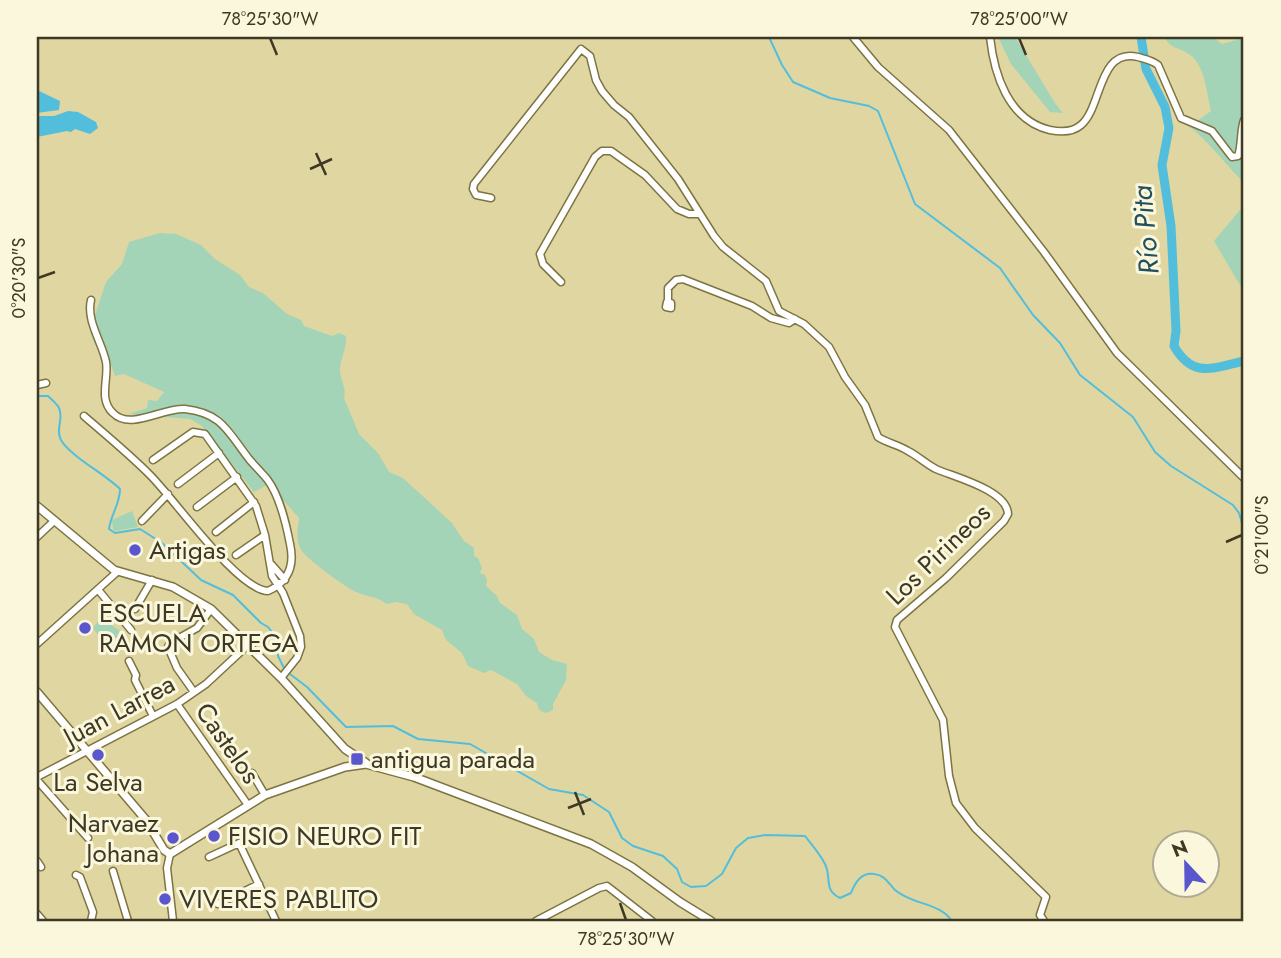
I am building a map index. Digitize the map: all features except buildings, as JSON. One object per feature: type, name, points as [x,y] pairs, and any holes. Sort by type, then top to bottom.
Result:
[{"type":"street","points":[[853,37],[878,67],[949,130],[1044,252],[1117,353],[1244,478]]},
{"type":"street","points":[[990,37],[995,73],[1010,101],[1025,118],[1036,125],[1058,131],[1074,130],[1085,121],[1106,71],[1125,56],[1139,57],[1158,65],[1181,118],[1212,131],[1232,157],[1240,153],[1239,139],[1244,120]]},
{"type":"street","name":"Los Pirineos","points":[[491,198],[474,194],[474,184],[547,95],[574,55],[582,49],[590,56],[596,80],[602,91],[629,117],[678,179],[723,247],[766,281],[779,311],[804,324],[829,347],[845,377],[865,405],[878,437],[936,469],[958,476],[988,491],[1004,502],[1008,508],[1004,521],[946,578],[897,620],[895,627],[943,720],[949,776],[956,803],[975,828],[1046,897],[1040,915],[1044,921]]},
{"type":"street","points":[[561,282],[543,264],[540,254],[595,157],[602,151],[611,151],[645,176],[677,209],[689,214],[700,214]]},
{"type":"street","points":[[668,302],[668,288],[676,279],[683,279],[752,306],[771,318],[789,323],[795,319]]},
{"type":"street","points":[[84,416],[150,475],[218,555],[256,588],[268,592],[282,583],[291,568],[292,552],[276,494],[223,423],[202,412],[184,409],[128,419],[119,418],[111,411],[104,392],[106,362],[90,312],[91,300]]},
{"type":"street","points":[[37,385],[46,383]]},
{"type":"street","points":[[153,460],[193,432],[205,434],[254,502],[265,535],[272,576],[282,583],[302,643],[293,663],[281,678]]},
{"type":"street","points":[[178,484],[219,453]]},
{"type":"street","points":[[197,507],[236,477]]},
{"type":"street","points":[[142,521],[168,494]]},
{"type":"street","points":[[216,531],[254,502]]},
{"type":"street","points":[[37,506],[117,572],[152,580],[184,592],[211,610],[281,678],[345,749],[366,764]]},
{"type":"street","points":[[37,537],[54,521]]},
{"type":"street","points":[[236,555],[265,535]]},
{"type":"street","points":[[37,644],[117,572]]},
{"type":"street","points":[[135,609],[152,580]]},
{"type":"street","points":[[100,592],[131,630]]},
{"type":"street","points":[[194,692],[177,668],[168,647],[170,643],[197,628],[211,610]]},
{"type":"street","name":"Juan Larrea","points":[[37,778],[85,750],[177,704],[206,684],[248,645]]},
{"type":"street","points":[[130,661],[136,675],[135,680],[153,716]]},
{"type":"street","points":[[37,692],[146,820],[163,850],[170,854]]},
{"type":"street","name":"Castelos","points":[[177,704],[248,805]]},
{"type":"street","points":[[334,771],[347,760],[345,749]]},
{"type":"street","points":[[173,921],[167,868],[170,854],[265,795],[351,765],[366,764],[414,777],[591,844],[632,867],[711,921]]},
{"type":"street","points":[[252,773],[265,795]]},
{"type":"street","points":[[37,778],[88,838]]},
{"type":"street","points":[[209,857],[262,832]]},
{"type":"street","points":[[239,843],[276,921]]},
{"type":"street","points":[[37,860],[41,867]]},
{"type":"street","points":[[113,871],[126,919]]},
{"type":"street","points":[[76,875],[80,877],[93,912],[91,921]]},
{"type":"street","points":[[218,904],[259,884]]},
{"type":"street","points":[[536,921],[607,886],[652,921]]},
{"type":"street","points":[[37,914],[43,921]]},
{"type":"green space","points":[[998,37],[1015,37],[1063,113],[1050,112],[1011,64]]},
{"type":"green space","points":[[1164,37],[1213,37],[1222,44],[1244,38],[1244,183],[1189,127],[1211,111],[1205,81],[1195,60]]},
{"type":"green space","points":[[1244,205],[1244,292],[1214,241]]},
{"type":"green space","points":[[160,233],[176,234],[201,245],[215,259],[240,275],[249,287],[263,293],[287,314],[301,320],[304,326],[332,336],[339,333],[346,336],[340,374],[345,391],[344,398],[359,434],[378,453],[389,472],[403,478],[452,523],[464,541],[474,548],[474,556],[478,558],[482,568],[480,573],[485,575],[487,581],[486,586],[497,596],[500,603],[517,615],[522,629],[534,639],[539,652],[552,660],[567,664],[566,680],[553,704],[553,710],[546,713],[539,710],[537,703],[526,696],[517,684],[491,670],[484,673],[468,666],[462,653],[446,640],[442,630],[414,614],[407,604],[387,604],[356,592],[319,567],[298,543],[299,518],[269,484],[254,492],[202,426],[190,419],[129,414],[147,408],[148,400],[157,401],[164,392],[124,374],[115,376],[105,349],[95,345],[90,332],[95,326],[95,315],[106,282],[122,264],[129,242]]},
{"type":"green space","points":[[132,511],[138,527],[115,531],[112,520]]},
{"type":"green space","points":[[101,617],[125,635],[103,642],[93,628]]},
{"type":"water","points":[[37,90],[60,101],[59,110],[37,113]]},
{"type":"water","points":[[68,111],[78,112],[96,122],[98,128],[90,134],[75,129],[71,132],[37,137],[37,116],[54,116]]},
{"type":"waterway","points":[[769,37],[793,82],[830,98],[869,106],[878,111],[915,204],[1000,268],[1033,315],[1060,343],[1080,375],[1133,417],[1155,452],[1171,466],[1233,505],[1239,513],[1244,530]]},
{"type":"waterway","name":"Río Pita","points":[[1141,37],[1146,69],[1165,107],[1169,128],[1162,165],[1171,226],[1176,331],[1174,346],[1181,356],[1196,367],[1213,368],[1244,361]]},
{"type":"waterway","points":[[37,396],[48,396],[59,408],[59,436],[66,446],[120,489],[109,529],[115,533],[140,529],[162,543],[201,580],[233,595],[276,637],[278,656],[285,670]]},
{"type":"waterway","points":[[290,674],[307,687],[346,727],[393,726],[418,739],[470,744],[549,789],[583,795],[609,812],[622,838],[633,846],[663,856],[677,869],[682,882],[691,887],[706,886],[722,874],[736,848],[748,838],[765,835],[805,836],[825,864],[831,891],[840,898],[851,893],[862,876],[878,875],[902,895],[940,910],[952,921]]},
{"type":"place","name":"Artigas","points":[[135,550]]},
{"type":"place","name":"ESCUELA RAMON ORTEGA","points":[[85,628]]},
{"type":"place","name":"La Selva","points":[[98,755]]},
{"type":"place","name":"antigua parada","points":[[357,759]]},
{"type":"place","name":"FISIO NEURO FIT","points":[[214,836]]},
{"type":"place","name":"Narvaez Johana","points":[[173,838]]},
{"type":"place","name":"VIVERES PABLITO","points":[[165,899]]}]
